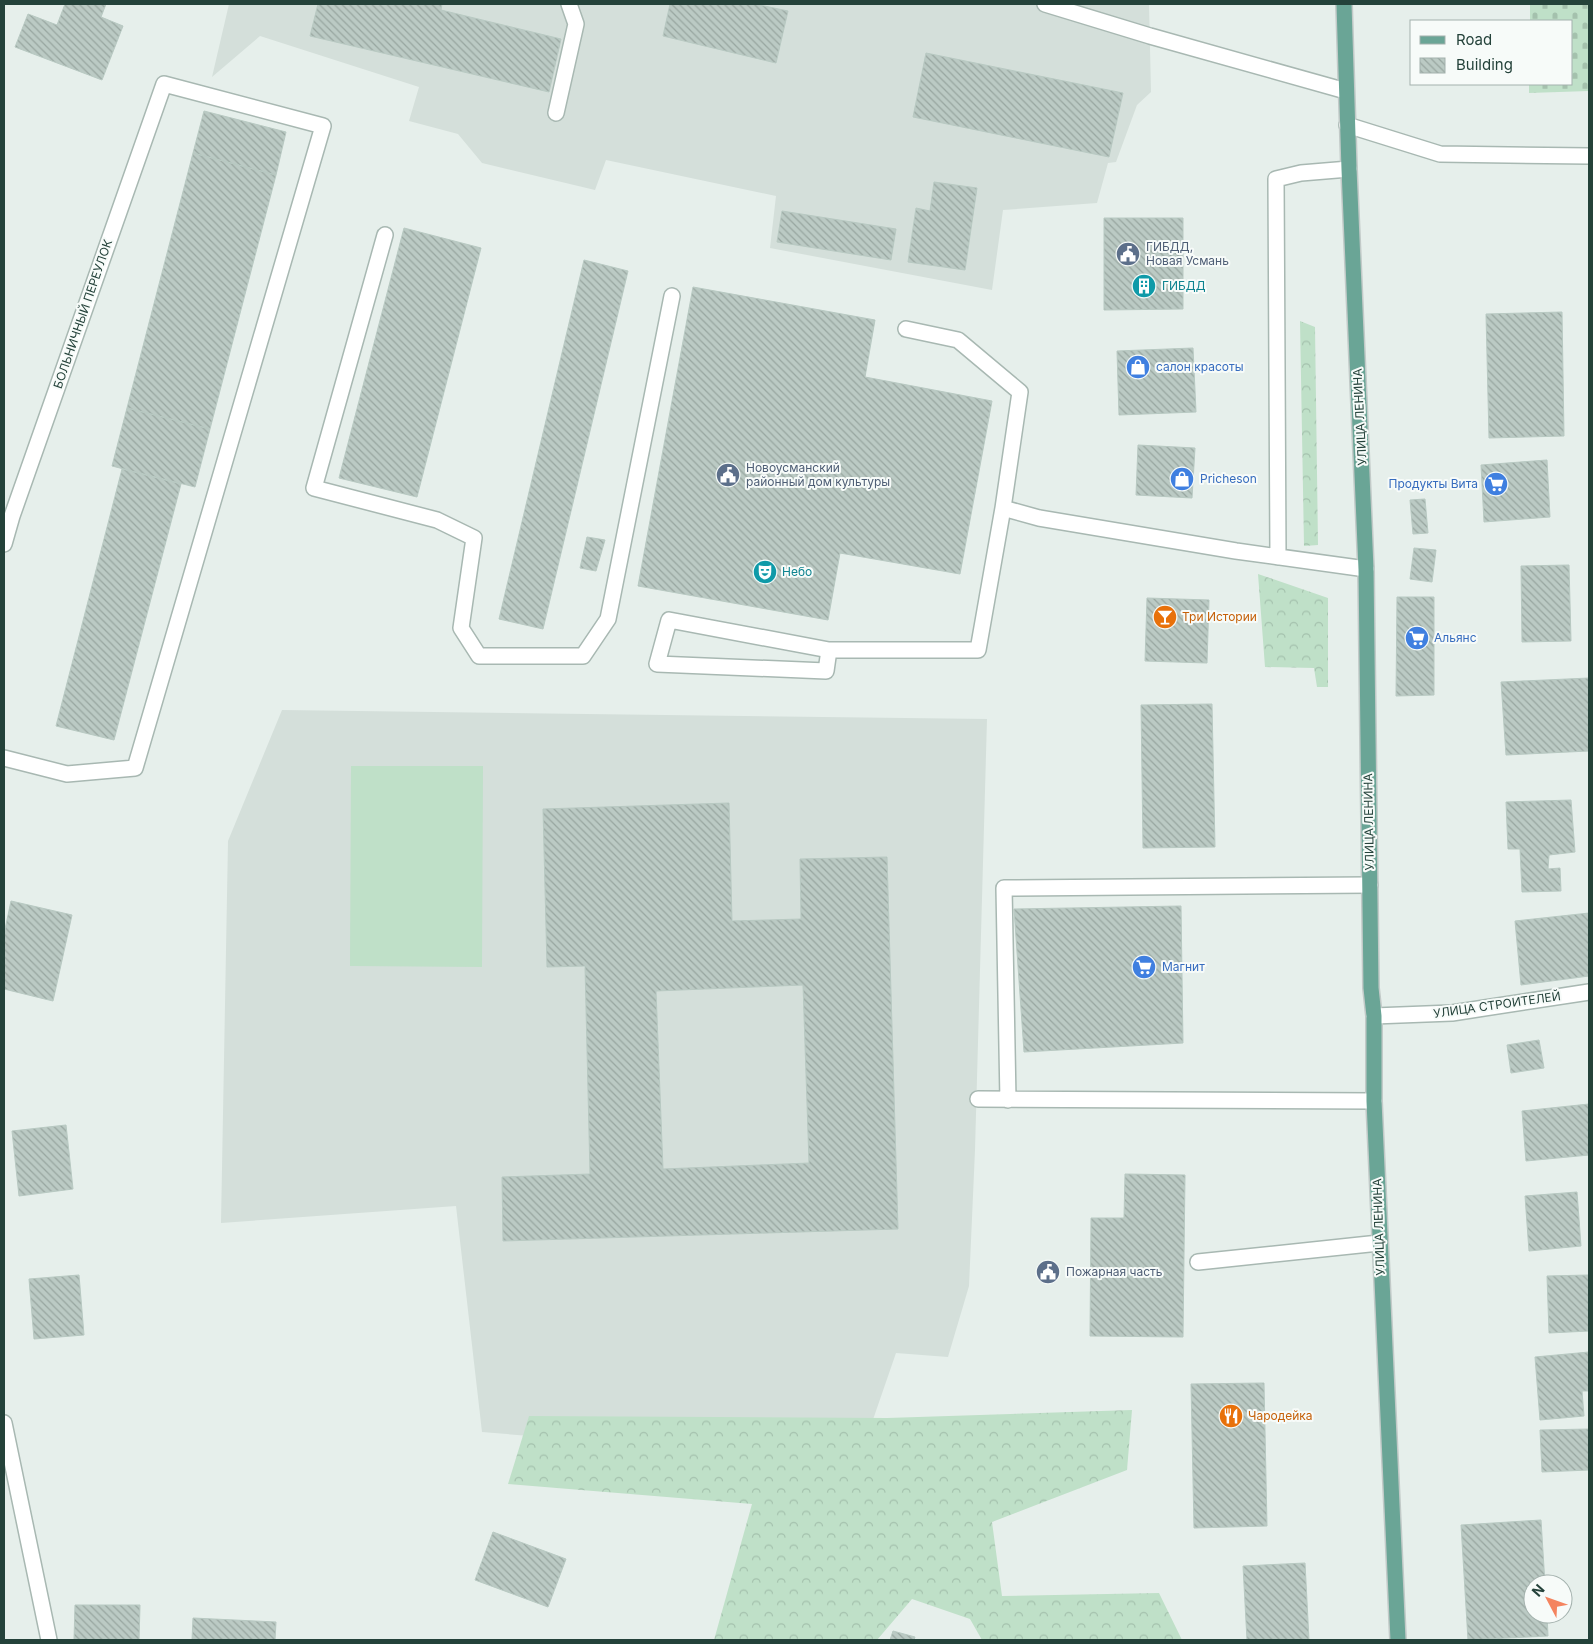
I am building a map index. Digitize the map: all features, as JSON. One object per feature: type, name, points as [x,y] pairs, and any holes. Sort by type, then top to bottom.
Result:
[{"type":"main road","name":"УЛИЦА ЛЕНИНА","points":[[1344,4],[1348,169],[1366,569],[1374,1102],[1398,1640]]},
{"type":"street","points":[[556,113],[576,24],[569,4]]},
{"type":"street","points":[[1046,4],[1346,91]]},
{"type":"street","name":"БОЛЬНИЧНЫЙ ПЕРЕУЛОК","points":[[4,544],[164,84],[323,126],[135,768],[67,774],[4,758]]},
{"type":"street","points":[[1347,125],[1440,154],[1589,156]]},
{"type":"street","points":[[1278,557],[1276,180],[1301,173],[1348,169]]},
{"type":"street","points":[[385,235],[314,488],[437,520],[474,538],[461,628],[479,656],[582,656],[608,619],[672,296]]},
{"type":"street","points":[[829,650],[826,671],[657,664],[668,620],[829,650],[978,650],[1003,508],[1020,392],[958,340],[906,329]]},
{"type":"street","points":[[1003,508],[1039,518],[1236,551],[1366,569]]},
{"type":"street","points":[[1008,1100],[1004,888],[1370,885]]},
{"type":"street","name":"УЛИЦА СТРОИТЕЛЕЙ","points":[[1374,1016],[1452,1013],[1589,992]]},
{"type":"street","points":[[978,1099],[1374,1102]]},
{"type":"street","points":[[1198,1262],[1379,1243]]},
{"type":"street","points":[[4,1423],[49,1640]]},
{"type":"shaded area","points":[[229,4],[1149,4],[1151,92],[1137,105],[1116,162],[1108,163],[1097,203],[1003,210],[992,290],[770,248],[776,196],[606,160],[595,190],[482,163],[458,134],[409,121],[419,87],[260,36],[212,77]]},
{"type":"shaded area","points":[[282,710],[987,719],[975,1150],[969,1286],[948,1357],[896,1353],[858,1463],[482,1432],[456,1206],[221,1223],[228,841]]},
{"type":"green space","points":[[1530,4],[1589,4],[1589,91],[1529,93],[1529,85],[1573,85],[1573,20],[1530,20]]},
{"type":"green space","points":[[1300,321],[1315,327],[1318,545],[1304,546]]},
{"type":"green space","points":[[1258,574],[1328,598],[1328,687],[1317,687],[1314,668],[1265,667]]},
{"type":"green space","points":[[351,766],[483,766],[482,967],[350,966]]},
{"type":"green space","points":[[1132,1410],[1127,1470],[992,1522],[1002,1596],[1159,1593],[1182,1640],[982,1640],[970,1619],[912,1599],[877,1640],[714,1640],[752,1504],[508,1484],[529,1416],[887,1418]]},
{"type":"building","points":[[65,4],[106,4],[101,17],[123,26],[102,80],[15,47],[28,14],[57,25]]},
{"type":"building","points":[[318,4],[442,4],[441,10],[561,39],[549,92],[310,36]]},
{"type":"building","points":[[670,4],[755,4],[788,11],[776,63],[663,36]]},
{"type":"building","points":[[926,53],[1123,93],[1109,157],[913,117]]},
{"type":"building","points":[[204,111],[286,132],[276,175],[193,153]]},
{"type":"building","points":[[193,153],[276,175],[210,429],[127,408]]},
{"type":"building","points":[[934,182],[977,188],[965,270],[908,262],[916,208],[930,211]]},
{"type":"building","points":[[782,211],[896,229],[891,260],[777,242]]},
{"type":"building","name":"ГИБДД","points":[[1104,218],[1183,218],[1183,309],[1104,310]]},
{"type":"building","points":[[404,228],[481,248],[417,497],[339,478]]},
{"type":"building","points":[[584,260],[628,271],[543,629],[499,619]]},
{"type":"building","points":[[693,287],[875,320],[865,377],[992,401],[960,574],[840,553],[828,620],[638,586]]},
{"type":"building","points":[[1562,312],[1564,436],[1489,438],[1486,314]]},
{"type":"building","points":[[1193,348],[1196,412],[1119,415],[1117,351]]},
{"type":"building","points":[[127,408],[210,429],[195,487],[112,466]]},
{"type":"building","points":[[1138,445],[1195,448],[1192,498],[1136,495]]},
{"type":"building","points":[[1547,460],[1550,517],[1484,522],[1481,465]]},
{"type":"building","points":[[122,469],[181,484],[114,740],[56,726]]},
{"type":"building","points":[[1425,499],[1428,533],[1413,534],[1410,500]]},
{"type":"building","points":[[587,537],[605,540],[596,571],[580,568]]},
{"type":"building","points":[[1414,548],[1436,550],[1432,582],[1410,579]]},
{"type":"building","points":[[1569,565],[1571,641],[1522,642],[1521,566]]},
{"type":"building","points":[[1397,597],[1434,597],[1434,695],[1396,696]]},
{"type":"building","points":[[1147,598],[1209,600],[1207,663],[1145,661]]},
{"type":"building","points":[[1589,678],[1589,751],[1506,755],[1501,682]]},
{"type":"building","points":[[1212,704],[1215,847],[1143,848],[1141,705]]},
{"type":"building","points":[[1571,800],[1575,852],[1549,855],[1548,869],[1560,868],[1561,891],[1522,892],[1520,849],[1508,849],[1506,802]]},
{"type":"building","points":[[729,803],[732,921],[801,919],[800,859],[887,857],[898,1229],[503,1241],[502,1177],[590,1174],[585,966],[547,967],[543,809]],"holes":[[[803,985],[809,1163],[663,1169],[656,991]]]},
{"type":"building","points":[[11,901],[72,915],[53,1001],[4,989],[4,934]]},
{"type":"building","points":[[1181,906],[1183,1043],[1024,1052],[1014,909]]},
{"type":"building","points":[[1589,913],[1589,976],[1521,985],[1515,921]]},
{"type":"building","points":[[1539,1040],[1544,1068],[1511,1073],[1507,1045]]},
{"type":"building","points":[[1589,1104],[1589,1155],[1526,1161],[1522,1111]]},
{"type":"building","points":[[66,1125],[73,1189],[19,1196],[12,1131]]},
{"type":"building","points":[[1125,1174],[1185,1175],[1183,1337],[1090,1336],[1091,1218],[1124,1218]]},
{"type":"building","points":[[1577,1192],[1581,1246],[1529,1251],[1525,1196]]},
{"type":"building","points":[[79,1275],[84,1335],[34,1339],[29,1279]]},
{"type":"building","points":[[1589,1275],[1589,1331],[1549,1333],[1547,1276]]},
{"type":"building","points":[[1589,1352],[1589,1391],[1582,1391],[1584,1416],[1540,1420],[1535,1357]]},
{"type":"building","points":[[1264,1383],[1267,1526],[1194,1528],[1191,1384]]},
{"type":"building","points":[[1589,1429],[1589,1470],[1542,1472],[1540,1430]]},
{"type":"building","points":[[1541,1520],[1544,1574],[1523,1574],[1523,1624],[1547,1624],[1548,1636],[1468,1640],[1461,1525]]},
{"type":"building","points":[[493,1532],[566,1559],[548,1607],[475,1580]]},
{"type":"building","points":[[1305,1563],[1309,1640],[1247,1640],[1243,1566]]},
{"type":"building","points":[[75,1605],[140,1605],[139,1640],[74,1640]]},
{"type":"building","points":[[193,1618],[276,1622],[275,1640],[192,1640]]},
{"type":"building","points":[[893,1631],[915,1637],[914,1640],[890,1640]]},
{"type":"place","name":"ГИБДД, Новая Усмань","points":[[1128,254]]},
{"type":"place","name":"ГИБДД","points":[[1144,286]]},
{"type":"place","name":"салон красоты","points":[[1138,367]]},
{"type":"place","name":"Новоусманский районный дом культуры","points":[[728,475]]},
{"type":"place","name":"Pricheson","points":[[1182,479]]},
{"type":"place","name":"Продукты Вита","points":[[1496,484]]},
{"type":"place","name":"Небо","points":[[765,572]]},
{"type":"place","name":"Три Истории","points":[[1165,617]]},
{"type":"place","name":"Альянс","points":[[1417,638]]},
{"type":"place","name":"Магнит","points":[[1144,967]]},
{"type":"place","name":"Пожарная часть","points":[[1048,1272]]},
{"type":"place","name":"Чародейка","points":[[1231,1416]]}]
